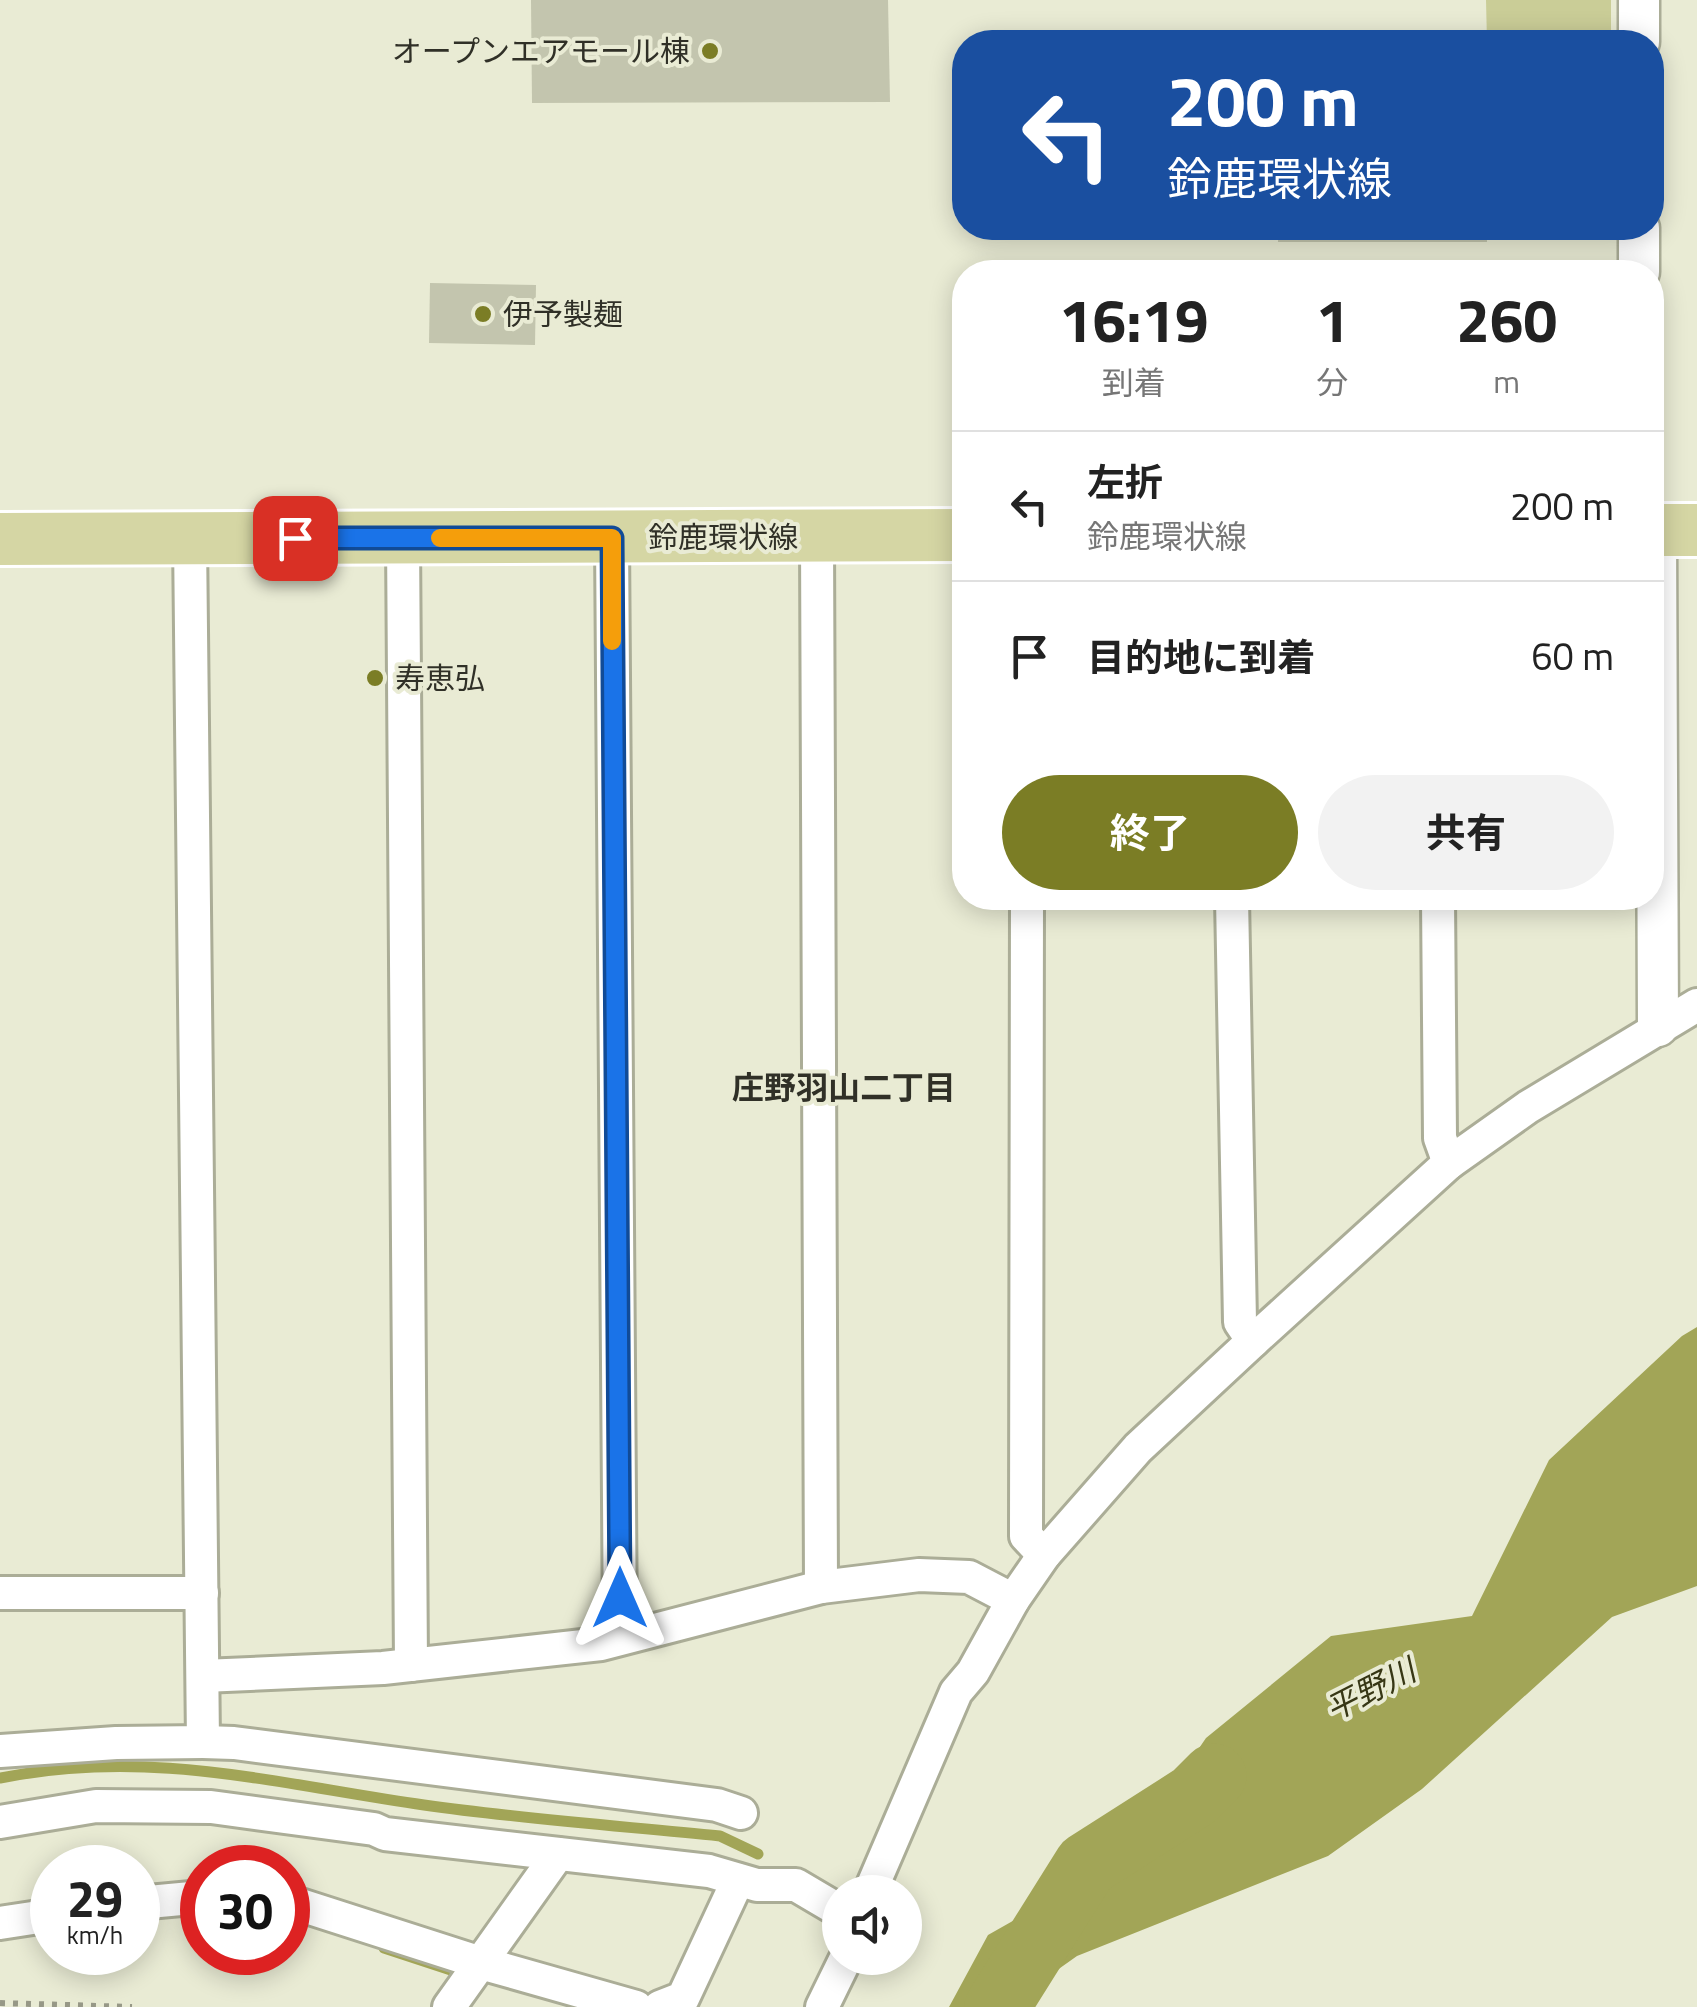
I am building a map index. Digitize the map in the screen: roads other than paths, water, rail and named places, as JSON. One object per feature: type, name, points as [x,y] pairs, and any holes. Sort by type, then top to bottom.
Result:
[{"type":"main road","name":"鈴鹿環状線","points":[[0,539],[952,535]]},
{"type":"street","points":[[1638,0],[1638,30]]},
{"type":"street","points":[[817,536],[822,1586]]},
{"type":"street","points":[[190,538],[203,1742]]},
{"type":"street","points":[[403,538],[411,1665]]},
{"type":"street","points":[[612,538],[620,1638]]},
{"type":"street","points":[[1027,910],[1026,1536],[1044,1555]]},
{"type":"street","points":[[1232,910],[1240,1322],[1253,1340]]},
{"type":"street","points":[[1438,910],[1440,1138],[1449,1163]]},
{"type":"street","points":[[1658,1026],[1659,910]]},
{"type":"street","points":[[877,1875],[956,1692],[973,1672],[1012,1600],[1044,1555],[1138,1448],[1449,1163],[1528,1107],[1697,1005]]},
{"type":"street","points":[[203,1676],[411,1665],[601,1644],[822,1586],[919,1574],[969,1577],[1012,1600]]},
{"type":"street","points":[[0,1593],[202,1593]]},
{"type":"street","points":[[0,1751],[116,1742],[203,1742],[717,1805],[741,1813]]},
{"type":"street","points":[[0,1822],[96,1806],[212,1808],[374,1829],[384,1834],[708,1872],[757,1885],[796,1886],[822,1901]]},
{"type":"street","points":[[453,2002],[558,1854]]},
{"type":"street","points":[[660,2007],[683,1998],[738,1880]]},
{"type":"street","points":[[310,1908],[480,1964],[636,2007]]},
{"type":"street","points":[[0,1923],[30,1918]]},
{"type":"street","points":[[822,2007],[838,1975]]},
{"type":"water","points":[[1697,1327],[1697,1586],[1612,1617],[1422,1789],[1328,1856],[1077,1956],[1005,2007],[949,2007],[988,1935],[1124,1858],[1206,1738],[1331,1636],[1472,1616],[1549,1460],[1682,1336]]},
{"type":"waterway","points":[[0,1778],[109,1767],[213,1772],[461,1810],[720,1836],[758,1854]]},
{"type":"waterway","name":"平野川","points":[[997,2007],[1086,1865],[1194,1796],[1214,1776]]},
{"type":"waterway","points":[[384,1948],[457,1972]]},
{"type":"place","name":"オープンエアモール棟","points":[[710,51]]},
{"type":"place","name":"伊予製麺","points":[[483,314]]},
{"type":"place","name":"寿恵弘","points":[[375,678]]},
{"type":"district","name":"庄野羽山二丁目","points":[[844,1087]]}]
